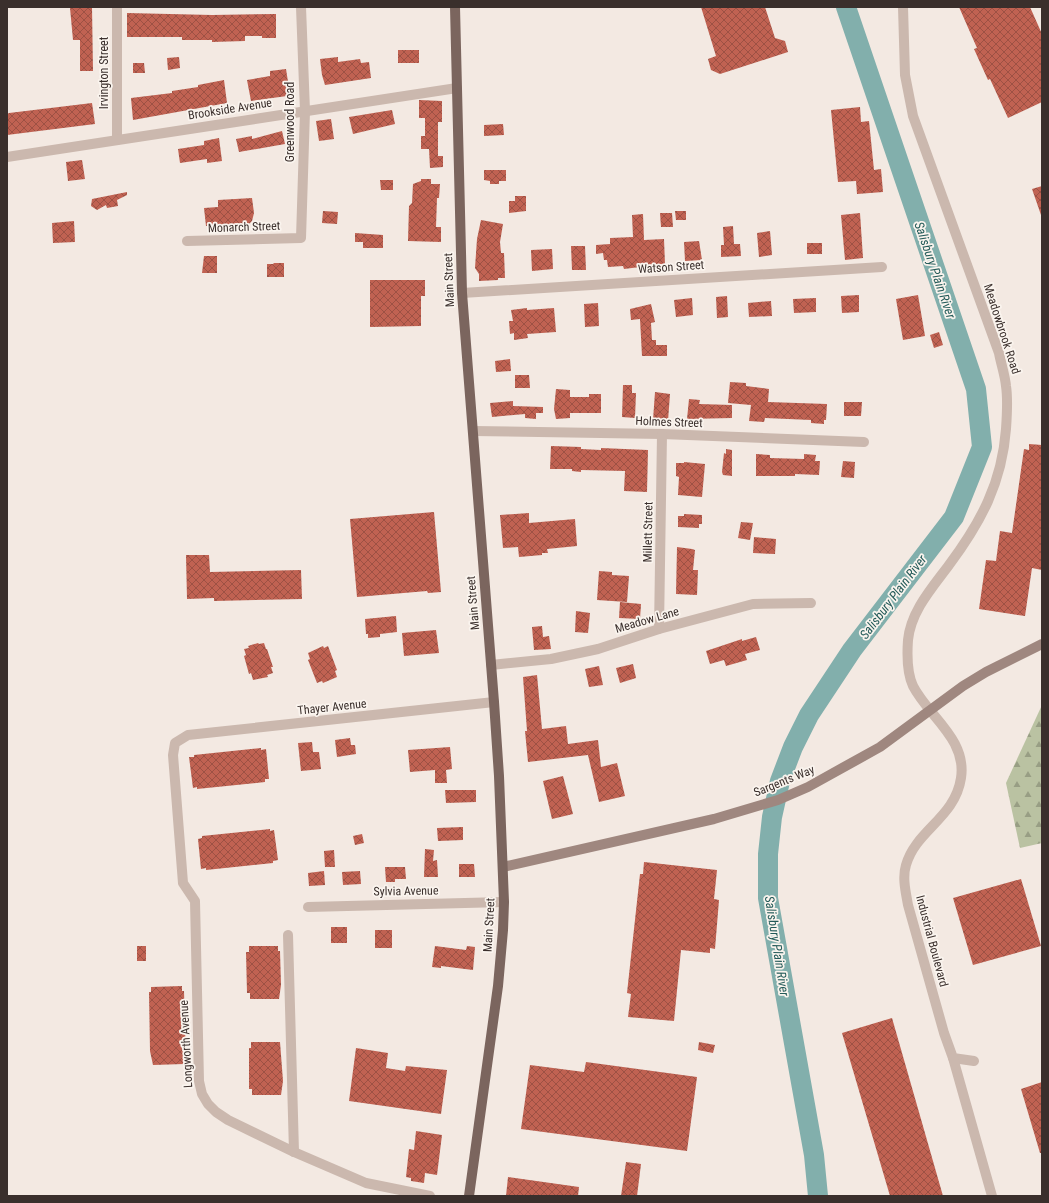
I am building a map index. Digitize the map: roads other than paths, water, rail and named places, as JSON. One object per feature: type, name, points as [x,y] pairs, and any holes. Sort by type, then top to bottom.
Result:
[{"type":"main road","name":"Main Street","points":[[455,7],[462,293],[494,702],[504,902],[498,986],[469,1196]]},
{"type":"main road","name":"Sargents Way","points":[[503,867],[748,810],[808,787],[880,747],[963,686],[986,672],[1042,644]]},
{"type":"street","name":"Irvington Street","points":[[117,7],[117,140]]},
{"type":"street","name":"Greenwood Road","points":[[301,7],[305,111],[301,238]]},
{"type":"street","name":"Meadowbrook Road","points":[[903,7],[905,75],[915,122],[999,353],[1006,386],[1007,417],[1005,445],[999,473],[991,498],[979,521],[962,547],[924,598],[910,627],[908,640],[908,665],[913,685],[931,710]]},
{"type":"street","name":"Brookside Avenue","points":[[7,157],[457,88]]},
{"type":"street","name":"Monarch Street","points":[[187,242],[301,238]]},
{"type":"street","name":"Watson Street","points":[[462,293],[882,267]]},
{"type":"street","name":"Holmes Street","points":[[473,432],[662,434],[864,442]]},
{"type":"street","name":"Millett Street","points":[[659,629],[662,434]]},
{"type":"street","name":"Meadow Lane","points":[[491,665],[551,659],[598,649],[659,629],[752,604],[810,602]]},
{"type":"street","name":"Thayer Avenue","points":[[175,743],[180,738],[198,734],[494,702]]},
{"type":"street","name":"Industrial Boulevard","points":[[931,710],[955,743],[962,762],[961,780],[955,798],[946,814],[916,845],[906,866],[905,884],[908,907],[992,1196]]},
{"type":"street","name":"Longworth Avenue","points":[[175,743],[173,755],[183,884],[195,901],[199,1081],[202,1094],[216,1112],[294,1152],[366,1183],[430,1196]]},
{"type":"street","name":"Sylvia Avenue","points":[[308,907],[504,902]]},
{"type":"street","points":[[288,935],[294,1152]]},
{"type":"street","points":[[953,1058],[974,1061]]},
{"type":"waterway","name":"Salisbury Plain River","points":[[818,1196],[814,1155],[768,898],[768,854],[772,817],[780,781],[793,747],[809,715],[852,650],[954,517],[982,447],[976,389],[846,7]]}]
